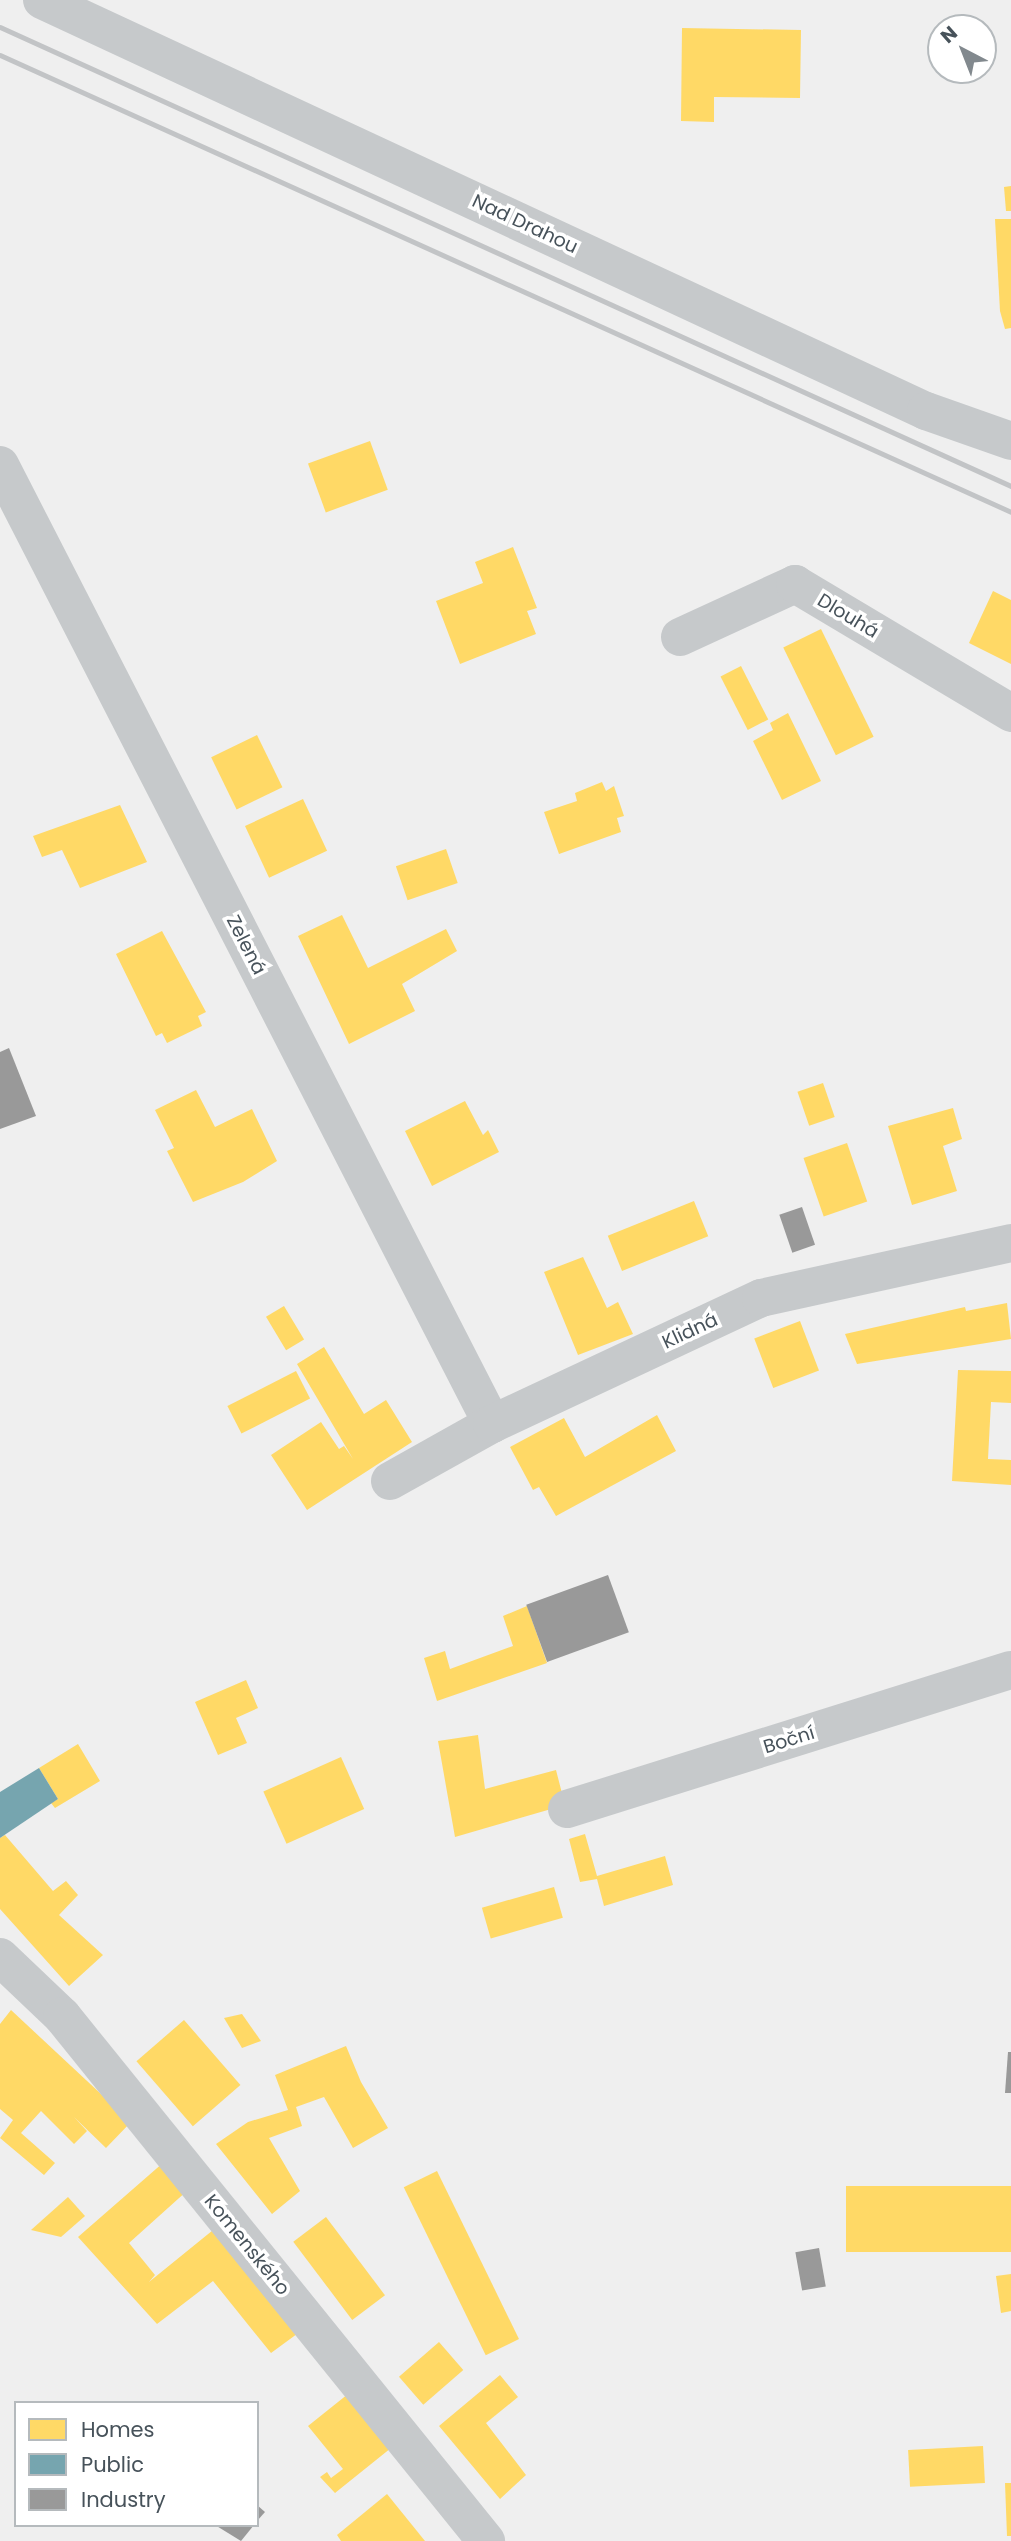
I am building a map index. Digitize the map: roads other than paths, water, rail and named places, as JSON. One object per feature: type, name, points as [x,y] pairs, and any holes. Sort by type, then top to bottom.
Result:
[{"type":"street","name":"Nad Drahou","points":[[42,0],[926,411],[1011,441]]},
{"type":"street","name":"Zelená","points":[[0,465],[492,1424]]},
{"type":"street","name":"Dlouhá","points":[[680,637],[795,584],[1011,713]]},
{"type":"street","name":"Klidná","points":[[390,1481],[492,1424],[761,1298],[1011,1243]]},
{"type":"street","name":"Boční","points":[[567,1809],[1011,1670]]},
{"type":"street","name":"Komenského","points":[[0,1957],[62,2016],[486,2541]]},
{"type":"railway","points":[[0,27],[1011,486]]},
{"type":"railway","points":[[0,55],[1011,512]]}]
